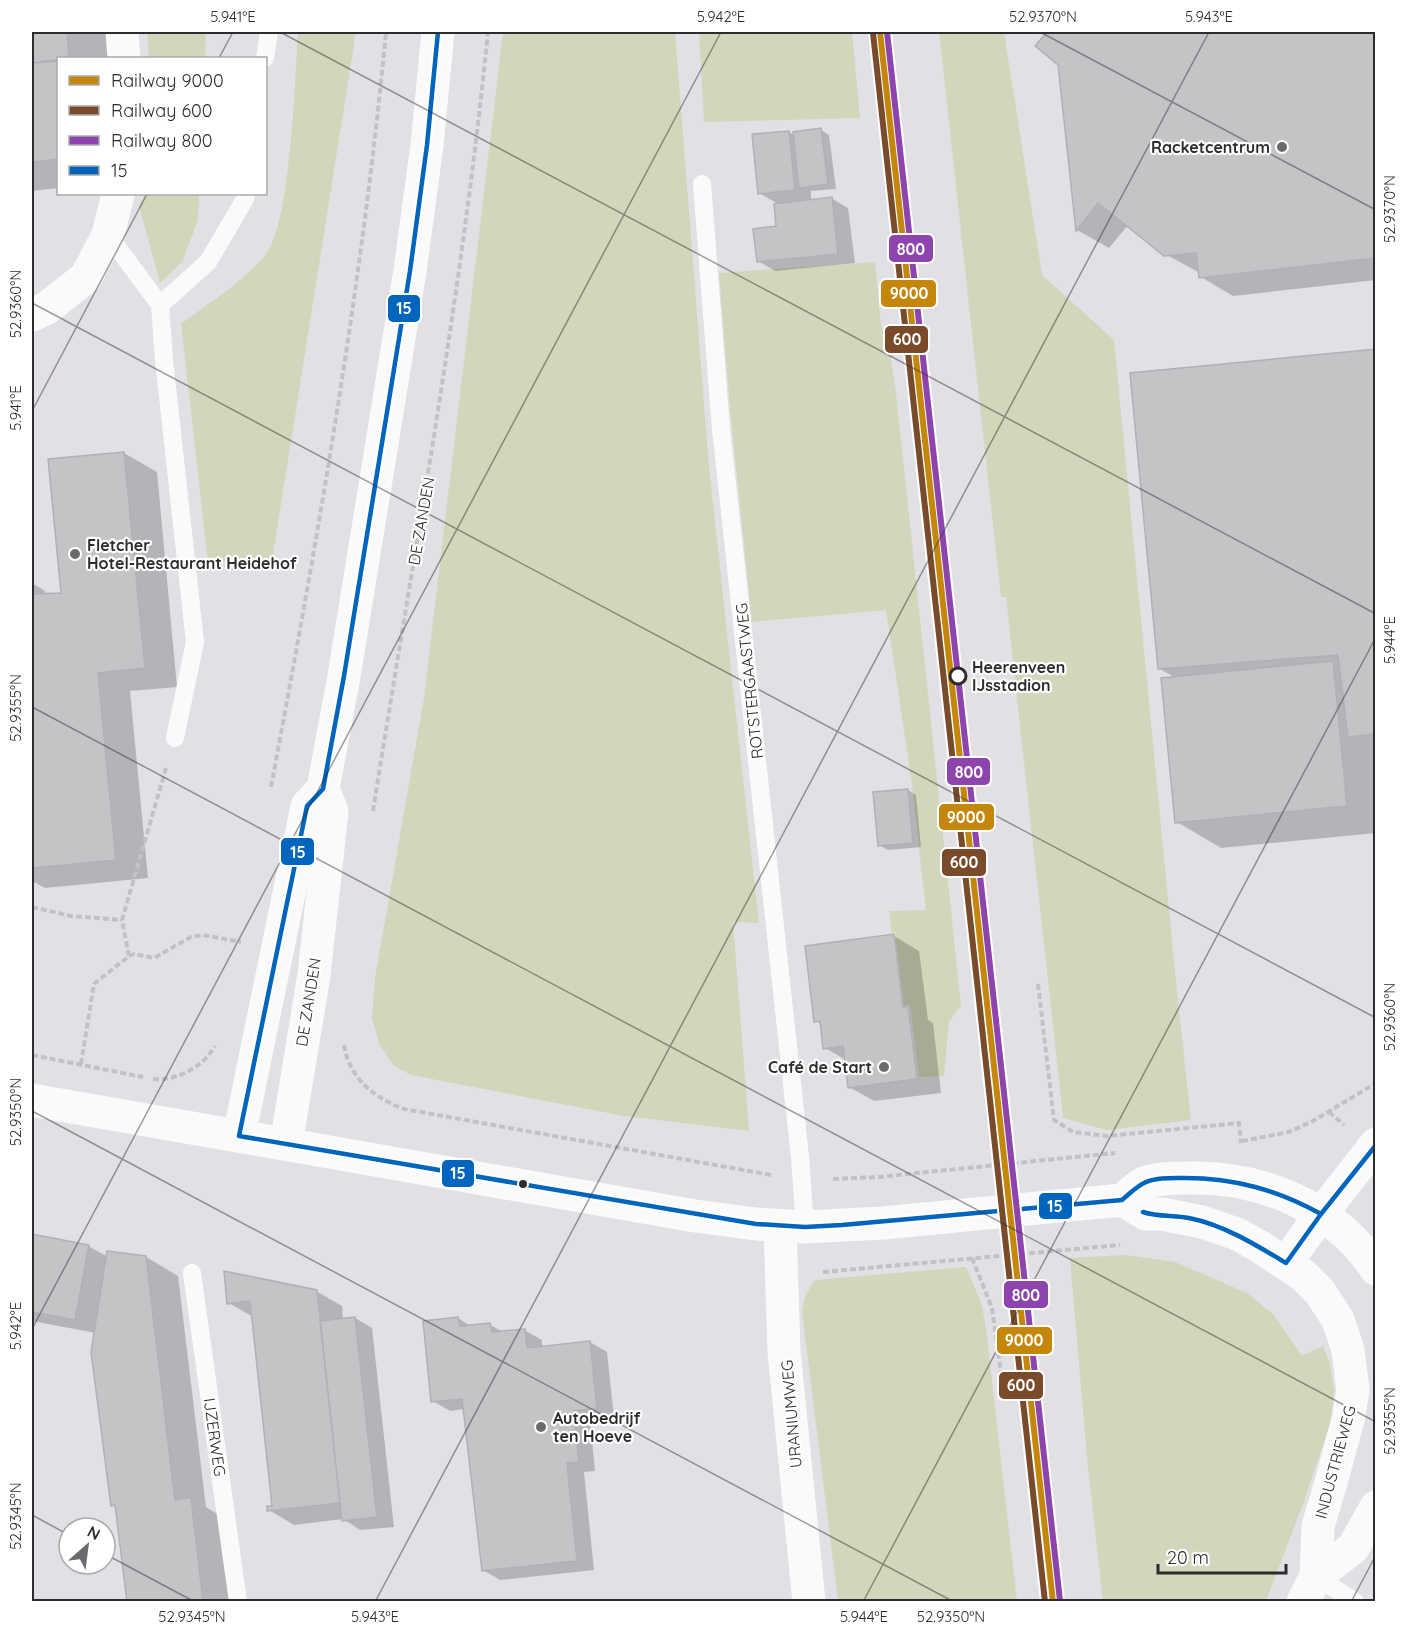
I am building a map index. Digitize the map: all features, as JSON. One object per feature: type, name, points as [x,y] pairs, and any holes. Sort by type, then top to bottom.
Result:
[{"type":"main road","points":[[122,32],[124,57]]},
{"type":"main road","name":"DE ZANDEN","points":[[239,1136],[306,806],[322,789],[344,676],[408,282],[428,134],[438,32]]},
{"type":"main road","points":[[32,315],[47,308],[86,277],[108,235],[118,195]]},
{"type":"main road","name":"DE ZANDEN","points":[[286,1144],[314,975],[332,811],[322,789]]},
{"type":"main road","points":[[32,1100],[723,1220],[793,1227],[883,1222],[1122,1200],[1144,1184],[1169,1179],[1222,1178],[1265,1188],[1298,1201],[1321,1214],[1358,1246],[1376,1269]]},
{"type":"main road","points":[[1122,1200],[1146,1214],[1190,1218],[1224,1229],[1257,1245],[1286,1263],[1321,1214],[1362,1137]]},
{"type":"main road","name":"URANIUMWEG","points":[[793,1227],[784,1351],[808,1602]]},
{"type":"main road","name":"INDUSTRIEWEG","points":[[1286,1263],[1303,1275],[1320,1292],[1338,1320],[1348,1350],[1353,1390],[1348,1420],[1318,1526],[1309,1589]]},
{"type":"main road","points":[[1309,1589],[1353,1548],[1376,1507]]},
{"type":"lane","points":[[266,57],[268,32]]},
{"type":"lane","name":"ROTSTERGAASTWEG","points":[[702,183],[721,429],[801,1178],[793,1227]]},
{"type":"lane","points":[[160,304],[208,262],[246,195]]},
{"type":"lane","points":[[108,235],[160,304],[195,642],[175,738]]},
{"type":"lane","name":"IJZERWEG","points":[[192,1273],[238,1602]]},
{"type":"lane","points":[[1309,1589],[1355,1602]]},
{"type":"path","points":[[270,793],[335,424],[358,267],[386,32]]},
{"type":"path","name":"DE ZANDEN","points":[[373,813],[434,447],[468,214],[488,32]]},
{"type":"path","points":[[129,956],[122,920],[175,738]]},
{"type":"path","points":[[32,907],[70,916],[122,920]]},
{"type":"path","points":[[240,952],[244,932]]},
{"type":"path","points":[[81,1064],[94,984],[134,954],[154,958],[191,937],[204,935],[234,941]]},
{"type":"path","points":[[1038,984],[1054,1120],[1073,1132],[1107,1136],[1239,1123],[1240,1131]]},
{"type":"path","points":[[343,1039],[347,1059],[367,1089],[384,1100],[404,1108],[604,1146],[774,1175],[819,1180],[878,1177],[1041,1161]]},
{"type":"path","points":[[32,1055],[156,1080],[177,1076],[197,1066],[218,1042]]},
{"type":"path","points":[[1362,1137],[1329,1112],[1376,1083]]},
{"type":"path","points":[[823,1272],[1124,1246]]},
{"type":"path","points":[[972,1258],[992,1308],[1003,1388]]},
{"type":"green space","points":[[147,32],[206,32],[205,57],[149,57]]},
{"type":"green space","points":[[298,32],[356,32],[272,561],[208,562],[181,324],[245,275],[264,257],[273,241],[286,184]]},
{"type":"green space","points":[[503,32],[675,32],[709,468],[759,923],[733,922],[749,1131],[624,1116],[411,1075],[394,1066],[379,1044],[372,1017],[375,978],[424,698]]},
{"type":"green space","points":[[699,32],[852,32],[860,118],[704,122]]},
{"type":"green space","points":[[939,32],[1004,32],[1042,275],[1114,340],[1191,1120],[1107,1130],[1063,1118],[1006,597],[1001,597]]},
{"type":"green space","points":[[144,195],[199,195],[198,220],[182,262],[160,283],[139,206]]},
{"type":"green space","points":[[875,262],[881,326],[889,347],[896,393],[961,1005],[949,1022],[944,1076],[919,1077],[910,1005],[904,1005],[895,932],[892,933],[889,911],[926,910],[912,784],[886,610],[752,622],[730,409],[719,273]]},
{"type":"green space","points":[[1126,1255],[1175,1262],[1247,1293],[1273,1314],[1302,1356],[1323,1346],[1330,1364],[1334,1390],[1331,1421],[1303,1504],[1266,1601],[1103,1601],[1087,1457],[1070,1258]]},
{"type":"green space","points":[[966,1267],[982,1305],[987,1337],[1017,1601],[838,1601],[802,1312],[805,1296],[815,1280]]},
{"type":"building","points":[[32,32],[67,32],[69,57],[57,57],[57,60],[32,63]]},
{"type":"building","name":"Racketcentrum","points":[[1047,32],[1376,32],[1376,258],[1199,278],[1196,253],[1164,256],[1098,203],[1076,231],[1058,65],[1035,46]]},
{"type":"building","points":[[57,61],[57,159],[32,162],[32,63]]},
{"type":"building","points":[[821,128],[828,184],[799,188],[793,132]]},
{"type":"building","points":[[789,131],[795,190],[758,194],[752,134]]},
{"type":"building","points":[[832,197],[838,254],[757,262],[753,229],[776,226],[774,204]]},
{"type":"building","points":[[1376,349],[1376,734],[1348,737],[1338,655],[1158,669],[1130,373]]},
{"type":"building","points":[[124,452],[145,668],[98,673],[116,860],[32,868],[32,594],[61,593],[48,459]]},
{"type":"building","points":[[1333,661],[1347,806],[1175,823],[1161,678]]},
{"type":"building","points":[[908,789],[913,843],[878,846],[873,792]]},
{"type":"building","points":[[894,934],[903,1007],[908,1006],[917,1079],[848,1088],[843,1046],[823,1049],[820,1021],[814,1022],[805,946]]},
{"type":"building","points":[[32,1234],[89,1245],[75,1320],[32,1312]]},
{"type":"building","points":[[107,1251],[146,1256],[175,1500],[191,1497],[203,1602],[127,1602],[117,1516],[115,1505],[111,1506],[91,1352]]},
{"type":"building","points":[[224,1271],[317,1290],[340,1503],[267,1511],[267,1506],[272,1506],[250,1301],[227,1304]]},
{"type":"building","points":[[355,1317],[377,1517],[342,1521],[320,1321]]},
{"type":"building","points":[[458,1317],[460,1326],[490,1323],[492,1332],[525,1329],[527,1348],[590,1341],[597,1408],[574,1411],[579,1462],[567,1463],[577,1561],[482,1571],[462,1399],[431,1402],[423,1321]]},
{"type":"rail line","name":"9000","points":[[880,32],[1053,1602]]},
{"type":"rail line","name":"800","points":[[887,32],[1060,1601]]},
{"type":"rail line","name":"600","points":[[873,33],[1045,1602]]},
{"type":"transit line","name":"15","points":[[438,32],[427,145],[410,271],[344,676],[323,789],[307,806],[239,1136],[756,1224],[805,1227],[842,1225],[1122,1200],[1144,1183],[1169,1178],[1221,1180],[1255,1187],[1288,1198],[1321,1214]]},
{"type":"transit line","name":"15","points":[[1143,1212],[1189,1218],[1215,1225],[1286,1263],[1321,1214],[1376,1145]]},
{"type":"place","name":"Racketcentrum","points":[[1282,147]]},
{"type":"place","name":"Fletcher Hotel-Restaurant Heidehof","points":[[75,554]]},
{"type":"place","name":"Heerenveen IJsstadion","points":[[958,676]]},
{"type":"place","name":"Café de Start","points":[[884,1067]]},
{"type":"place","name":"Autobedrijf ten Hoeve","points":[[541,1427]]}]
